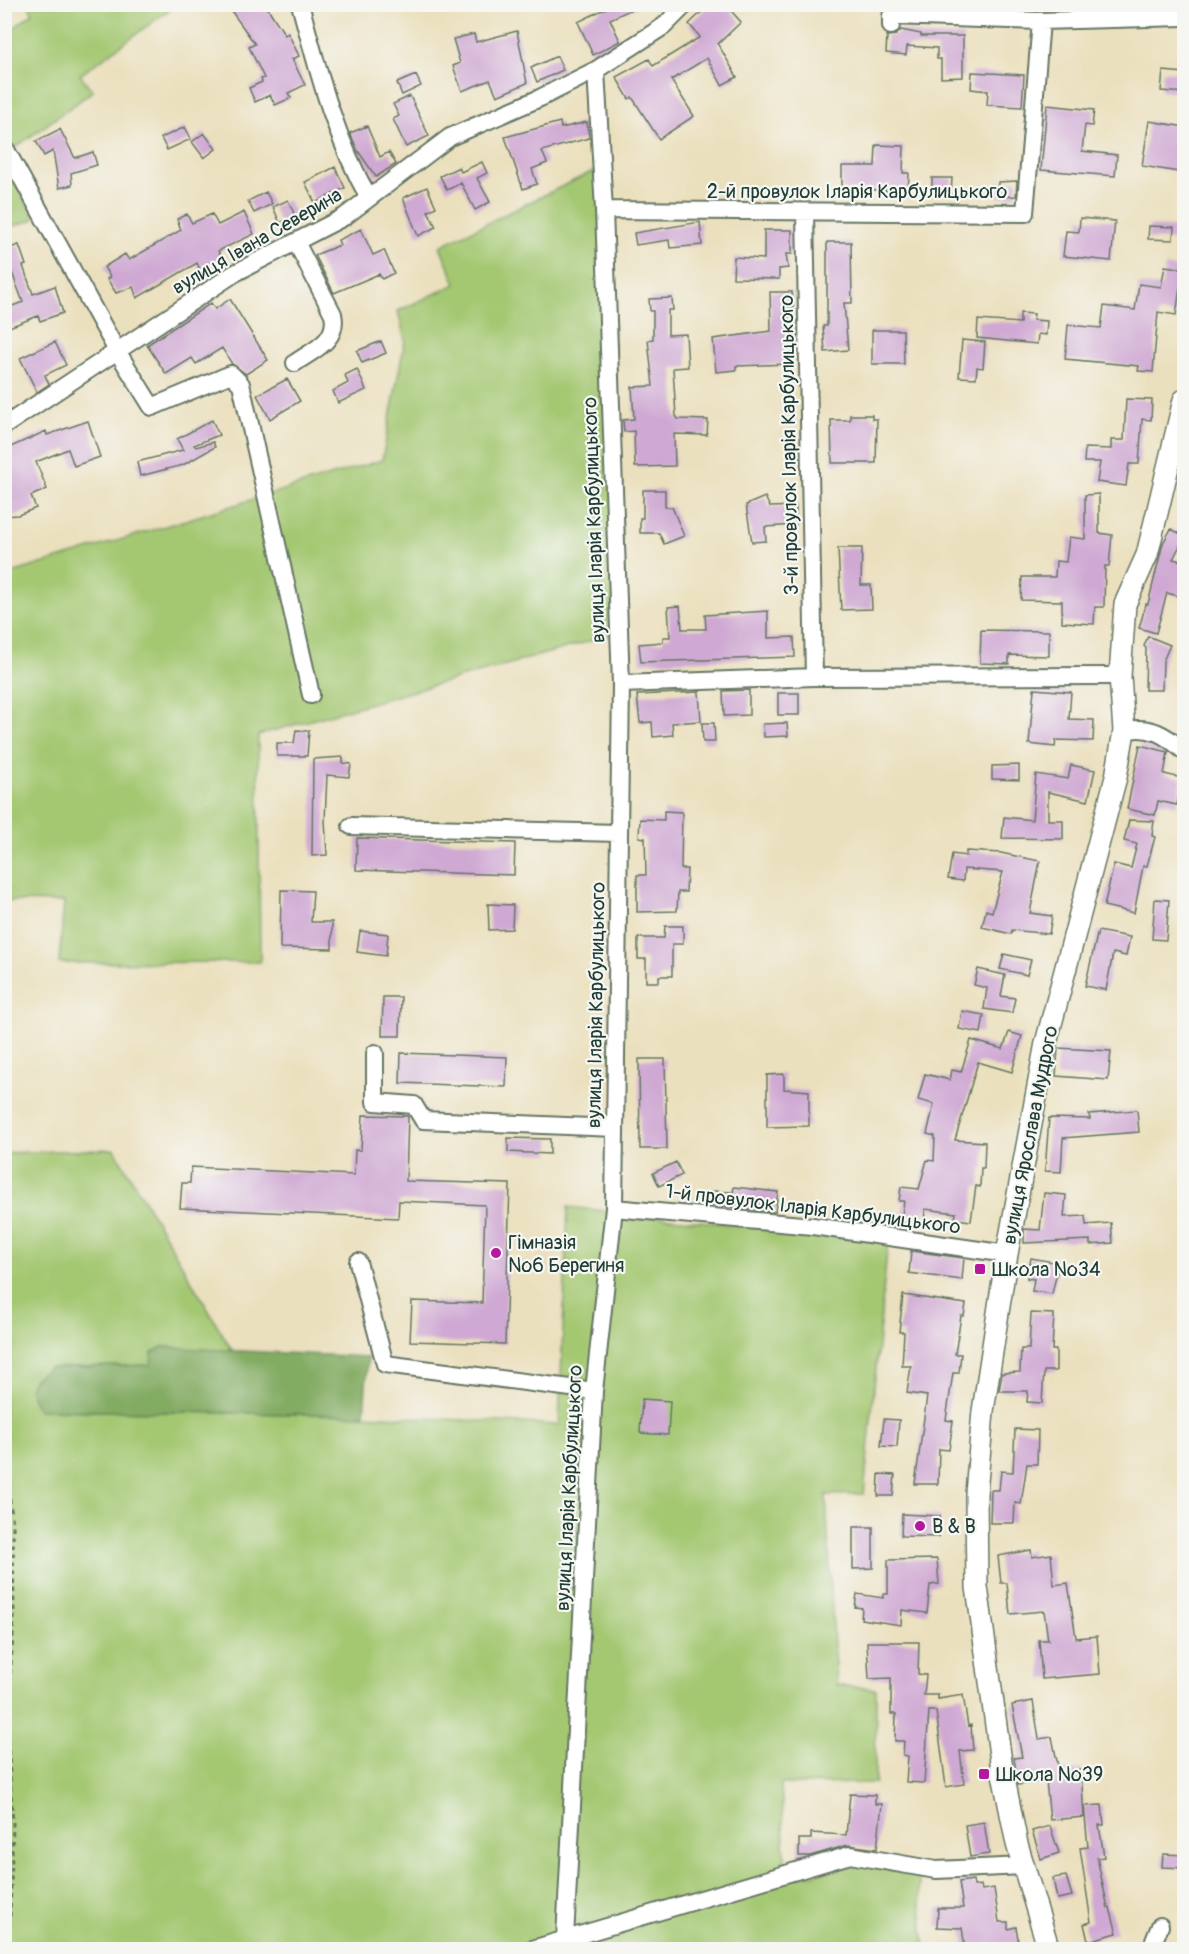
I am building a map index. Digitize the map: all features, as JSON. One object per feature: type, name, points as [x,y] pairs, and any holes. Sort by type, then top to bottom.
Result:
[{"type":"main road","name":"вулиця Ярослава Мудрого","points":[[1049,1950],[1024,1866],[1002,1770],[977,1587],[976,1494],[983,1411],[1007,1254],[1046,1043],[1099,850],[1116,777],[1124,731],[1119,676],[1125,604],[1147,555],[1185,400]]},
{"type":"street","points":[[300,4],[321,83],[346,155],[369,198]]},
{"type":"street","name":"вулиця Івана Северина","points":[[4,426],[235,273],[344,217],[395,176],[450,137],[540,98],[596,70],[664,26],[686,4]]},
{"type":"street","points":[[891,26],[891,16],[1041,21],[1185,17]]},
{"type":"street","name":"2-й провулок Іларія Карбулицького","points":[[604,210],[1025,213],[1041,21]]},
{"type":"street","name":"вулиця Іларія Карбулицького","points":[[566,1938],[594,1390],[615,1208],[621,684],[604,210],[596,70]]},
{"type":"street","points":[[4,146],[117,351],[152,407],[231,374],[241,384],[311,695]]},
{"type":"street","name":"3-й провулок Іларія Карбулицького","points":[[806,212],[814,677]]},
{"type":"street","points":[[295,363],[327,341],[335,323],[333,314],[296,242]]},
{"type":"street","points":[[621,684],[814,677],[1119,676]]},
{"type":"street","points":[[1124,731],[1136,728],[1166,734],[1185,751]]},
{"type":"street","points":[[351,826],[619,833]]},
{"type":"street","points":[[375,1053],[375,1102],[414,1105],[423,1120],[615,1128]]},
{"type":"street","name":"1-й провулок Іларія Карбулицького","points":[[615,1208],[813,1226],[1007,1254]]},
{"type":"street","points":[[358,1262],[385,1364],[594,1390]]},
{"type":"street","points":[[529,1950],[850,1855],[936,1870],[1024,1866]]},
{"type":"street","points":[[1144,1950],[1151,1948],[1160,1926]]},
{"type":"path","points":[[4,1454],[13,1525],[14,1621],[7,1724],[12,1824],[9,1950]]},
{"type":"green space","points":[[28,5],[176,5],[80,75],[93,91],[5,155],[4,35],[33,13]]},
{"type":"green space","points":[[606,165],[626,631],[258,735],[260,962],[59,963],[64,902],[5,901],[5,575],[382,460],[405,340],[398,311],[456,284],[440,246]]},
{"type":"green space","points":[[16,183],[35,219],[5,229],[4,185]]},
{"type":"green space","points":[[114,1149],[233,1352],[162,1347],[151,1365],[49,1368],[38,1410],[364,1415],[559,1425],[568,1207],[888,1241],[864,1494],[826,1495],[836,1685],[876,1689],[875,1783],[781,1784],[786,1879],[858,1865],[918,1874],[925,1949],[5,1949],[4,1153]]},
{"type":"green space","points":[[162,1347],[368,1357],[364,1415],[38,1410],[29,1389],[33,1379],[49,1368],[151,1365],[152,1353]]},
{"type":"building","points":[[249,4],[265,4],[285,35],[288,33],[299,56],[292,59],[305,85],[288,93],[291,98],[275,105],[270,95],[255,102],[249,88],[262,82],[261,79],[264,78],[249,47],[255,44],[232,12]]},
{"type":"building","points":[[614,4],[643,4],[610,19],[620,41],[593,55],[578,22]]},
{"type":"building","points":[[710,4],[725,4],[741,22],[718,44],[737,77],[722,85],[707,58],[671,80],[694,116],[659,139],[632,97],[629,99],[616,77],[649,59],[653,66],[700,37],[689,24]]},
{"type":"building","points":[[901,30],[921,34],[921,36],[963,36],[963,77],[941,78],[941,59],[937,59],[937,48],[907,46],[906,55],[886,53],[887,36],[896,35]]},
{"type":"building","points":[[517,31],[527,83],[497,96],[490,80],[462,91],[453,66],[460,63],[453,39],[474,34],[476,42]]},
{"type":"building","points":[[557,56],[563,70],[537,82],[531,68]]},
{"type":"building","points":[[1163,71],[1185,73],[1185,93],[1161,91]]},
{"type":"building","points":[[972,72],[1024,75],[1022,107],[987,105],[988,91],[971,89]]},
{"type":"building","points":[[416,75],[421,86],[402,95],[397,83]]},
{"type":"building","points":[[410,96],[429,136],[406,147],[393,119],[399,116],[393,104]]},
{"type":"building","points":[[1047,105],[1094,110],[1092,126],[1085,125],[1082,151],[1117,155],[1115,176],[1041,170]]},
{"type":"building","points":[[1149,121],[1185,127],[1185,173],[1142,166]]},
{"type":"building","points":[[560,122],[561,128],[587,122],[589,138],[542,151],[547,163],[532,169],[537,184],[523,189],[505,137]]},
{"type":"building","points":[[367,126],[380,157],[389,152],[396,164],[376,177],[358,151],[350,133]]},
{"type":"building","points":[[185,127],[191,139],[167,150],[161,138]]},
{"type":"building","points":[[60,129],[75,158],[93,152],[97,165],[71,173],[72,185],[59,188],[53,151],[44,156],[36,141]]},
{"type":"building","points":[[204,133],[216,149],[204,158],[192,142]]},
{"type":"building","points":[[876,145],[904,146],[903,173],[909,173],[908,193],[886,192],[886,190],[842,190],[842,166],[875,166]]},
{"type":"building","points":[[482,162],[487,173],[477,178],[490,202],[475,210],[461,183],[447,190],[440,176],[459,167],[461,172]]},
{"type":"building","points":[[335,167],[345,188],[315,203],[305,182]]},
{"type":"building","points":[[932,178],[952,178],[951,195],[932,194]]},
{"type":"building","points":[[1017,181],[1016,196],[998,197],[998,182]]},
{"type":"building","points":[[427,187],[436,207],[428,211],[436,227],[418,236],[403,198]]},
{"type":"building","points":[[266,192],[272,204],[254,213],[248,201]]},
{"type":"building","points":[[288,200],[295,216],[280,223],[273,207]]},
{"type":"building","points":[[244,212],[254,234],[218,251],[223,262],[201,272],[197,263],[137,298],[133,287],[116,293],[107,279],[110,277],[104,267],[125,254],[129,260],[181,230],[177,219],[187,214],[192,223],[212,214],[218,225]]},
{"type":"building","points":[[1080,218],[1115,221],[1111,261],[1063,256],[1066,231],[1079,232]]},
{"type":"building","points":[[700,222],[702,245],[670,248],[669,240],[636,245],[634,233]]},
{"type":"building","points":[[1149,226],[1174,227],[1173,240],[1148,239]]},
{"type":"building","points":[[361,229],[373,255],[384,250],[394,273],[382,279],[379,274],[334,293],[315,255],[340,245],[338,240]]},
{"type":"building","points":[[764,230],[792,230],[792,254],[786,254],[788,268],[779,269],[779,279],[733,278],[734,257],[764,259]]},
{"type":"building","points":[[827,242],[851,242],[852,303],[844,303],[848,350],[825,352],[823,326],[827,326]]},
{"type":"building","points":[[19,245],[26,265],[23,266],[33,294],[55,286],[63,313],[40,321],[38,316],[4,329],[4,309],[23,302],[11,270],[4,272],[4,250]]},
{"type":"building","points":[[1165,266],[1185,269],[1185,289],[1180,288],[1176,315],[1158,312],[1153,372],[1138,371],[1139,366],[1065,359],[1068,325],[1101,328],[1104,306],[1135,310],[1139,284],[1161,287]]},
{"type":"building","points":[[770,292],[792,292],[793,307],[788,308],[790,364],[736,366],[736,370],[716,372],[713,339],[771,331]]},
{"type":"building","points":[[672,298],[673,310],[668,310],[668,335],[686,334],[688,367],[673,368],[676,416],[678,419],[708,420],[707,435],[674,434],[675,466],[635,467],[634,431],[624,432],[623,420],[634,419],[632,387],[653,386],[648,340],[653,339],[653,311],[650,311],[649,299]]},
{"type":"building","points":[[230,299],[268,360],[246,374],[232,364],[222,348],[196,364],[192,358],[166,374],[147,345],[211,303],[215,309]]},
{"type":"building","points":[[1020,313],[1034,314],[1033,320],[1047,321],[1046,335],[1038,334],[1037,344],[977,338],[978,320],[1020,323]]},
{"type":"building","points":[[872,330],[903,330],[904,364],[872,364]]},
{"type":"building","points":[[962,340],[985,342],[983,368],[977,367],[976,378],[959,377]]},
{"type":"building","points":[[381,341],[386,353],[362,363],[357,351]]},
{"type":"building","points":[[55,342],[66,365],[45,375],[49,384],[37,392],[20,358]]},
{"type":"building","points":[[357,369],[366,390],[338,403],[333,391],[348,383],[345,375]]},
{"type":"building","points":[[287,379],[300,401],[270,419],[257,395]]},
{"type":"building","points":[[1126,399],[1152,400],[1151,420],[1142,419],[1139,464],[1129,464],[1126,486],[1097,482],[1100,462],[1084,462],[1085,448],[1111,449],[1111,440],[1124,440]]},
{"type":"building","points":[[850,415],[872,415],[872,419],[877,419],[876,463],[832,463],[831,420],[850,420]]},
{"type":"building","points":[[212,420],[219,435],[194,445],[196,447],[213,442],[215,447],[183,465],[140,476],[137,462],[183,450],[177,439]]},
{"type":"building","points":[[88,421],[100,457],[74,466],[68,449],[36,462],[47,489],[31,496],[36,508],[18,515],[4,516],[4,450],[46,431],[47,435]]},
{"type":"building","points":[[643,490],[665,490],[665,507],[672,507],[684,536],[664,544],[659,533],[640,533],[640,518],[643,518]]},
{"type":"building","points":[[1099,494],[1099,533],[1112,535],[1109,566],[1105,566],[1104,607],[1095,607],[1094,624],[1062,622],[1062,601],[1021,600],[1022,577],[1055,577],[1056,561],[1066,562],[1069,537],[1085,539],[1085,495]]},
{"type":"building","points":[[765,497],[770,507],[796,506],[796,525],[765,527],[766,541],[752,542],[746,505]]},
{"type":"building","points":[[1171,529],[1185,536],[1173,559],[1185,562],[1185,598],[1167,593],[1156,633],[1139,628],[1146,604],[1148,604],[1163,543]]},
{"type":"building","points":[[838,548],[862,548],[861,585],[871,585],[872,609],[841,610]]},
{"type":"building","points":[[680,606],[682,629],[706,629],[705,615],[768,611],[768,638],[794,637],[795,657],[641,662],[639,644],[663,642],[663,637],[670,637],[668,607]]},
{"type":"building","points":[[981,630],[1049,631],[1049,656],[1009,655],[1009,664],[980,663]]},
{"type":"building","points":[[1148,636],[1170,645],[1163,661],[1162,690],[1145,690],[1146,648],[1144,646]]},
{"type":"building","points":[[1034,689],[1071,692],[1069,719],[1094,720],[1093,741],[1056,740],[1055,747],[1029,744]]},
{"type":"building","points":[[749,690],[749,715],[724,716],[723,691]]},
{"type":"building","points":[[699,692],[701,721],[672,723],[673,735],[653,737],[652,722],[640,723],[637,695]]},
{"type":"building","points":[[778,693],[799,693],[799,715],[778,715]]},
{"type":"building","points":[[702,723],[714,723],[715,742],[703,742]]},
{"type":"building","points":[[787,723],[788,736],[764,737],[763,724]]},
{"type":"building","points":[[296,730],[309,731],[307,756],[277,756],[277,743],[294,743]]},
{"type":"building","points":[[1140,745],[1168,752],[1164,774],[1182,778],[1177,805],[1158,801],[1155,815],[1127,809]]},
{"type":"building","points":[[343,757],[343,763],[351,764],[349,777],[327,775],[325,820],[327,855],[312,856],[313,759]]},
{"type":"building","points":[[1019,765],[1019,780],[992,779],[992,766]]},
{"type":"building","points":[[1071,765],[1095,770],[1088,801],[1048,792],[1048,820],[1063,820],[1063,839],[1002,838],[1004,817],[1032,820],[1036,774],[1068,779]]},
{"type":"building","points":[[664,811],[682,812],[681,869],[687,869],[686,892],[678,892],[677,911],[637,912],[637,875],[646,875],[645,838],[639,837],[640,819],[664,820]]},
{"type":"building","points":[[1129,820],[1154,821],[1152,836],[1155,837],[1147,866],[1143,866],[1134,913],[1104,906],[1114,864],[1131,868],[1137,844],[1124,841]]},
{"type":"building","points":[[357,838],[515,843],[514,875],[356,870]]},
{"type":"building","points":[[966,851],[1001,853],[1040,861],[1030,913],[1052,916],[1049,934],[1012,930],[1011,934],[982,927],[986,910],[992,912],[1003,872],[964,869],[963,881],[948,879],[952,854],[966,856]]},
{"type":"building","points":[[281,890],[313,891],[311,922],[332,922],[332,949],[280,948]]},
{"type":"building","points":[[1155,899],[1169,900],[1166,940],[1152,939]]},
{"type":"building","points":[[488,904],[513,905],[512,929],[489,930]]},
{"type":"building","points":[[665,926],[683,926],[683,944],[672,944],[672,976],[659,976],[659,982],[646,982],[646,959],[638,959],[638,938],[664,938]]},
{"type":"building","points":[[360,931],[388,934],[386,956],[357,952]]},
{"type":"building","points":[[1098,931],[1130,937],[1126,956],[1113,953],[1106,990],[1085,986]]},
{"type":"building","points":[[1004,954],[1031,960],[1027,975],[1000,969]]},
{"type":"building","points":[[978,969],[1005,975],[1001,996],[1015,998],[1012,1013],[984,1009],[987,988],[974,985]]},
{"type":"building","points":[[383,997],[401,997],[400,1036],[382,1036]]},
{"type":"building","points":[[962,1011],[984,1015],[981,1033],[959,1029]]},
{"type":"building","points":[[1009,1032],[1022,1036],[1012,1072],[978,1062],[955,1140],[985,1142],[984,1168],[981,1168],[980,1187],[976,1186],[971,1221],[955,1219],[956,1213],[925,1209],[924,1224],[901,1222],[904,1201],[899,1201],[901,1187],[919,1189],[927,1160],[934,1161],[935,1136],[927,1134],[934,1104],[918,1100],[925,1074],[950,1080],[952,1070],[961,1072],[971,1040],[1003,1049]]},
{"type":"building","points":[[1058,1048],[1111,1051],[1108,1080],[1056,1076]]},
{"type":"building","points":[[401,1053],[507,1057],[506,1087],[400,1083]]},
{"type":"building","points":[[639,1059],[665,1059],[667,1149],[640,1149]]},
{"type":"building","points":[[784,1074],[784,1089],[809,1091],[809,1126],[767,1127],[767,1075]]},
{"type":"building","points":[[1137,1110],[1139,1132],[1063,1138],[1061,1172],[1045,1171],[1049,1118],[1090,1119],[1089,1114]]},
{"type":"building","points":[[363,1115],[408,1116],[406,1181],[510,1184],[505,1344],[410,1341],[412,1301],[482,1303],[485,1205],[399,1201],[398,1218],[180,1208],[182,1183],[190,1183],[191,1167],[354,1175],[355,1150],[361,1150]]},
{"type":"building","points":[[508,1138],[550,1139],[550,1154],[508,1152]]},
{"type":"building","points":[[676,1162],[682,1175],[659,1186],[653,1173]]},
{"type":"building","points":[[734,1187],[778,1192],[775,1212],[711,1205],[712,1191],[733,1192]]},
{"type":"building","points":[[1044,1193],[1066,1195],[1064,1217],[1085,1216],[1086,1225],[1111,1223],[1113,1243],[1090,1245],[1090,1240],[1024,1243],[1024,1229],[1040,1230]]},
{"type":"building","points":[[911,1251],[964,1258],[962,1280],[909,1273]]},
{"type":"building","points":[[1031,1258],[1059,1263],[1052,1294],[1032,1291],[1034,1279],[1027,1278]]},
{"type":"building","points":[[903,1295],[966,1304],[964,1316],[961,1316],[955,1354],[961,1354],[959,1373],[953,1373],[946,1420],[953,1421],[949,1450],[939,1449],[938,1484],[915,1484],[927,1396],[907,1393],[911,1366],[902,1366],[904,1332],[899,1332]]},
{"type":"building","points":[[1031,1313],[1054,1314],[1052,1350],[1056,1350],[1056,1371],[1044,1371],[1042,1403],[1027,1402],[1028,1391],[999,1391],[1002,1373],[1020,1372],[1021,1349],[1029,1349]]},
{"type":"building","points":[[642,1399],[670,1401],[668,1435],[640,1433]]},
{"type":"building","points":[[884,1419],[899,1420],[897,1447],[881,1446]]},
{"type":"building","points":[[1015,1429],[1038,1430],[1037,1464],[1027,1464],[1021,1504],[1015,1503],[1014,1523],[990,1523],[991,1490],[999,1490],[1001,1471],[1013,1472]]},
{"type":"building","points":[[879,1474],[895,1475],[893,1496],[878,1496]]},
{"type":"building","name":"B & B","points":[[902,1514],[940,1516],[939,1537],[901,1536]]},
{"type":"building","points":[[853,1527],[873,1527],[873,1568],[853,1569]]},
{"type":"building","points":[[1031,1550],[1032,1557],[1051,1554],[1054,1585],[1068,1583],[1076,1638],[1097,1636],[1100,1674],[1042,1679],[1039,1640],[1048,1640],[1044,1611],[1010,1614],[1007,1583],[1001,1583],[998,1556]]},
{"type":"building","points":[[937,1559],[939,1584],[930,1585],[927,1613],[902,1610],[901,1625],[861,1619],[862,1608],[855,1607],[857,1594],[883,1598],[883,1594],[888,1594],[888,1560]]},
{"type":"building","points":[[867,1642],[919,1642],[918,1674],[926,1675],[924,1695],[938,1695],[938,1699],[963,1695],[968,1726],[971,1725],[973,1750],[960,1751],[964,1784],[946,1787],[936,1711],[929,1711],[924,1783],[906,1782],[908,1756],[903,1755],[904,1741],[895,1741],[896,1714],[891,1714],[891,1678],[869,1679]]},
{"type":"building","points":[[1033,1701],[1039,1739],[1052,1737],[1059,1771],[1081,1770],[1084,1817],[1050,1820],[1046,1781],[1018,1785],[1014,1758],[1022,1757],[1012,1705]]},
{"type":"building","points":[[850,1794],[875,1795],[875,1804],[882,1804],[877,1849],[848,1845],[810,1856],[799,1856],[799,1839],[811,1839],[811,1833],[846,1835]]},
{"type":"building","points":[[1102,1805],[1104,1825],[1099,1825],[1104,1857],[1097,1858],[1108,1908],[1110,1908],[1117,1933],[1088,1941],[1084,1924],[1091,1922],[1080,1848],[1088,1847],[1084,1806]]},
{"type":"building","points":[[984,1822],[989,1854],[970,1857],[965,1825]]},
{"type":"building","points":[[1050,1826],[1059,1853],[1041,1859],[1032,1831]]},
{"type":"building","points":[[1163,1854],[1185,1855],[1185,1868],[1162,1867]]},
{"type":"building","points":[[1066,1876],[1072,1896],[1057,1899],[1053,1878]]},
{"type":"building","points":[[973,1880],[974,1886],[981,1885],[982,1890],[994,1888],[999,1922],[1008,1922],[1008,1929],[1016,1927],[1020,1950],[987,1950],[986,1945],[965,1948],[962,1928],[937,1927],[938,1908],[963,1908],[959,1882]]},
{"type":"place","name":"Гімназія №6 Берегиня","points":[[496,1253]]},
{"type":"place","name":"Школа №34","points":[[980,1269]]},
{"type":"place","name":"B & B","points":[[920,1526]]},
{"type":"place","name":"Школа №39","points":[[984,1774]]}]
